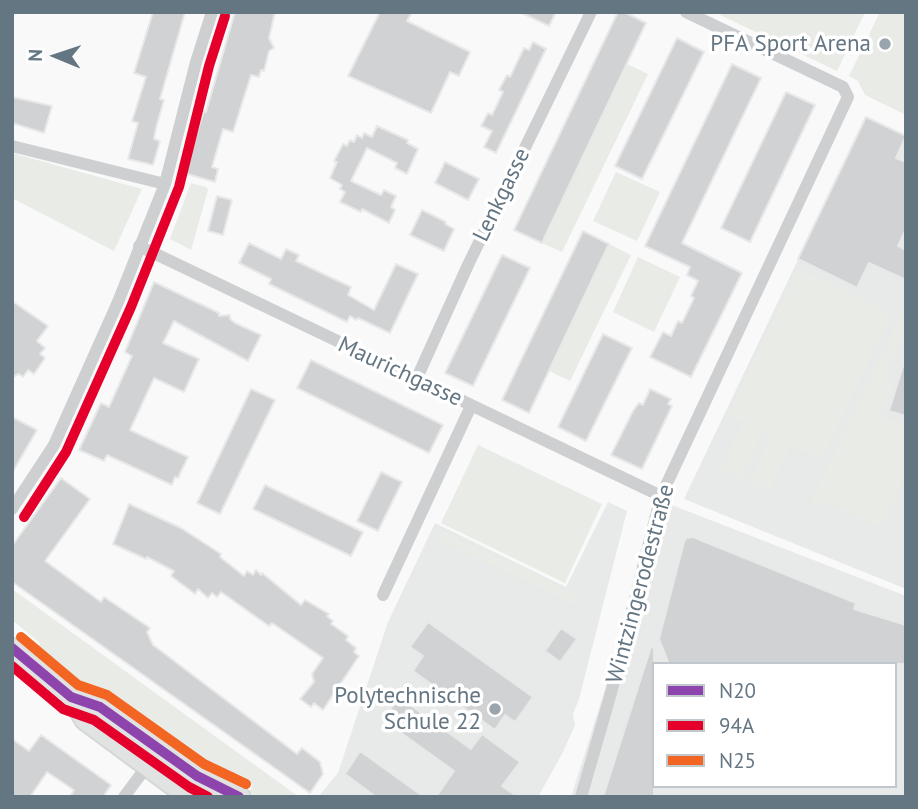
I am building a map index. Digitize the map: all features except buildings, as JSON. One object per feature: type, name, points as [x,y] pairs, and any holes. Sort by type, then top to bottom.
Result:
[{"type":"main road","points":[[12,648],[71,696],[100,707],[197,776],[240,797]]},
{"type":"main road","points":[[71,696],[85,720],[189,797]]},
{"type":"street","points":[[12,509],[54,445],[118,302],[165,184],[212,12]]},
{"type":"street","name":"Lenkgasse","points":[[416,380],[468,265],[591,12]]},
{"type":"street","name":"Wintzingerodestraße","points":[[580,794],[611,693],[661,496],[848,97],[843,87],[686,12]]},
{"type":"street","points":[[12,146],[165,184]]},
{"type":"street","name":"Maurichgasse","points":[[139,246],[661,496]]},
{"type":"street","points":[[383,595],[471,406]]},
{"type":"street","points":[[124,797],[147,766]]},
{"type":"shaded area","points":[[714,12],[865,12],[837,71]]},
{"type":"shaded area","name":"PFA Sport Arena","points":[[880,12],[906,12],[906,115],[865,95],[858,81],[849,76]]},
{"type":"shaded area","points":[[627,64],[648,74],[562,252],[542,243]]},
{"type":"shaded area","points":[[866,117],[906,136],[906,589],[684,499]]},
{"type":"shaded area","points":[[12,153],[142,189],[114,251],[12,198]]},
{"type":"shaded area","points":[[616,172],[660,192],[637,241],[593,221]]},
{"type":"shaded area","points":[[191,183],[208,190],[191,250],[170,239]]},
{"type":"shaded area","points":[[609,244],[631,255],[570,381],[549,371]]},
{"type":"shaded area","points":[[638,257],[680,277],[654,332],[613,312]]},
{"type":"shaded area","points":[[798,268],[892,313],[822,460],[791,446],[769,492],[749,482],[771,436],[763,432],[741,479],[720,469],[742,423],[750,425],[728,414]]},
{"type":"shaded area","points":[[900,316],[906,319],[906,330],[882,378],[895,385],[880,415],[906,427],[906,476],[881,528],[824,501],[820,509],[809,505]]},
{"type":"shaded area","points":[[478,445],[602,504],[565,583],[441,523]]},
{"type":"shaded area","points":[[608,502],[627,511],[573,714],[575,725],[538,797],[318,797],[338,773],[388,622],[435,523],[566,587]]},
{"type":"shaded area","points":[[664,502],[906,596],[906,797],[571,797]]},
{"type":"shaded area","points":[[443,532],[582,597],[578,606],[439,540]]},
{"type":"shaded area","points":[[12,589],[299,797],[254,797],[248,794],[253,785],[218,766],[213,774],[133,722],[139,713],[108,690],[101,699],[37,647],[40,643],[12,620]]},
{"type":"transit line","name":"94A","points":[[24,517],[66,452],[131,307],[179,187],[209,66],[225,16]]},
{"type":"transit line","name":"N25","points":[[21,637],[78,685],[107,695],[204,764],[246,784]]},
{"type":"transit line","name":"N20","points":[[12,648],[71,697],[100,707],[197,776],[239,797]]},
{"type":"transit line","name":"94A","points":[[12,666],[63,709],[94,720],[189,787],[208,797]]},
{"type":"place","name":"PFA Sport Arena","points":[[885,44]]},
{"type":"place","name":"Polytechnische Schule 22","points":[[495,709]]}]
